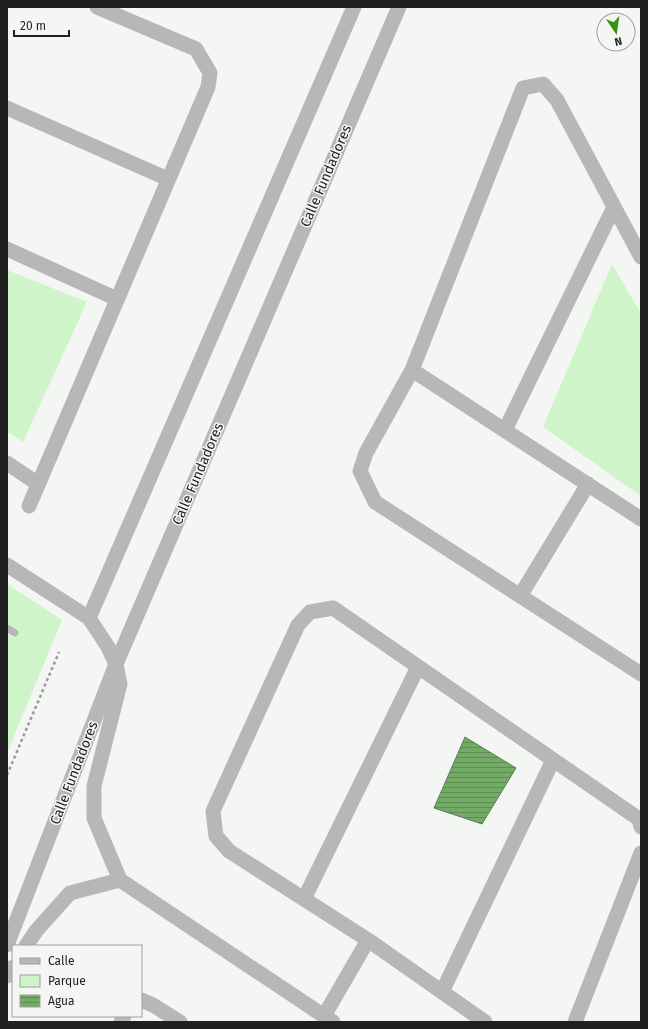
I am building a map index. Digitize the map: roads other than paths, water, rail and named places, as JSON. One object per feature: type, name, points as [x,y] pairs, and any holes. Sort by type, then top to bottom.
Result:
[{"type":"street","points":[[29,506],[208,86],[210,73],[196,50],[97,7]]},
{"type":"street","points":[[89,618],[354,7]]},
{"type":"street","name":"Calle Fundadores","points":[[7,945],[116,664],[399,7]]},
{"type":"street","points":[[641,256],[557,100],[543,84],[523,88],[412,370],[366,453],[360,471],[376,502],[641,674]]},
{"type":"street","points":[[7,108],[168,179]]},
{"type":"street","points":[[505,430],[614,207]]},
{"type":"street","points":[[7,249],[117,298]]},
{"type":"street","points":[[412,370],[641,519]]},
{"type":"street","points":[[7,463],[38,484]]},
{"type":"street","points":[[520,596],[588,484]]},
{"type":"street","points":[[7,565],[89,618],[108,647],[116,664],[120,684],[94,786],[94,818],[120,880],[329,1019],[368,940]]},
{"type":"street","points":[[485,1022],[368,940],[229,851],[216,836],[213,810],[298,625],[310,612],[333,608],[639,819],[641,827]]},
{"type":"street","points":[[304,899],[418,667]]},
{"type":"street","points":[[442,992],[553,760]]},
{"type":"street","points":[[575,1022],[641,852]]},
{"type":"street","points":[[27,945],[36,931],[70,893],[120,880]]},
{"type":"street","points":[[142,1000],[153,1005],[180,1022]]},
{"type":"lane","points":[[7,628],[15,633]]},
{"type":"water","points":[[465,737],[516,768],[482,824],[434,808]]}]
